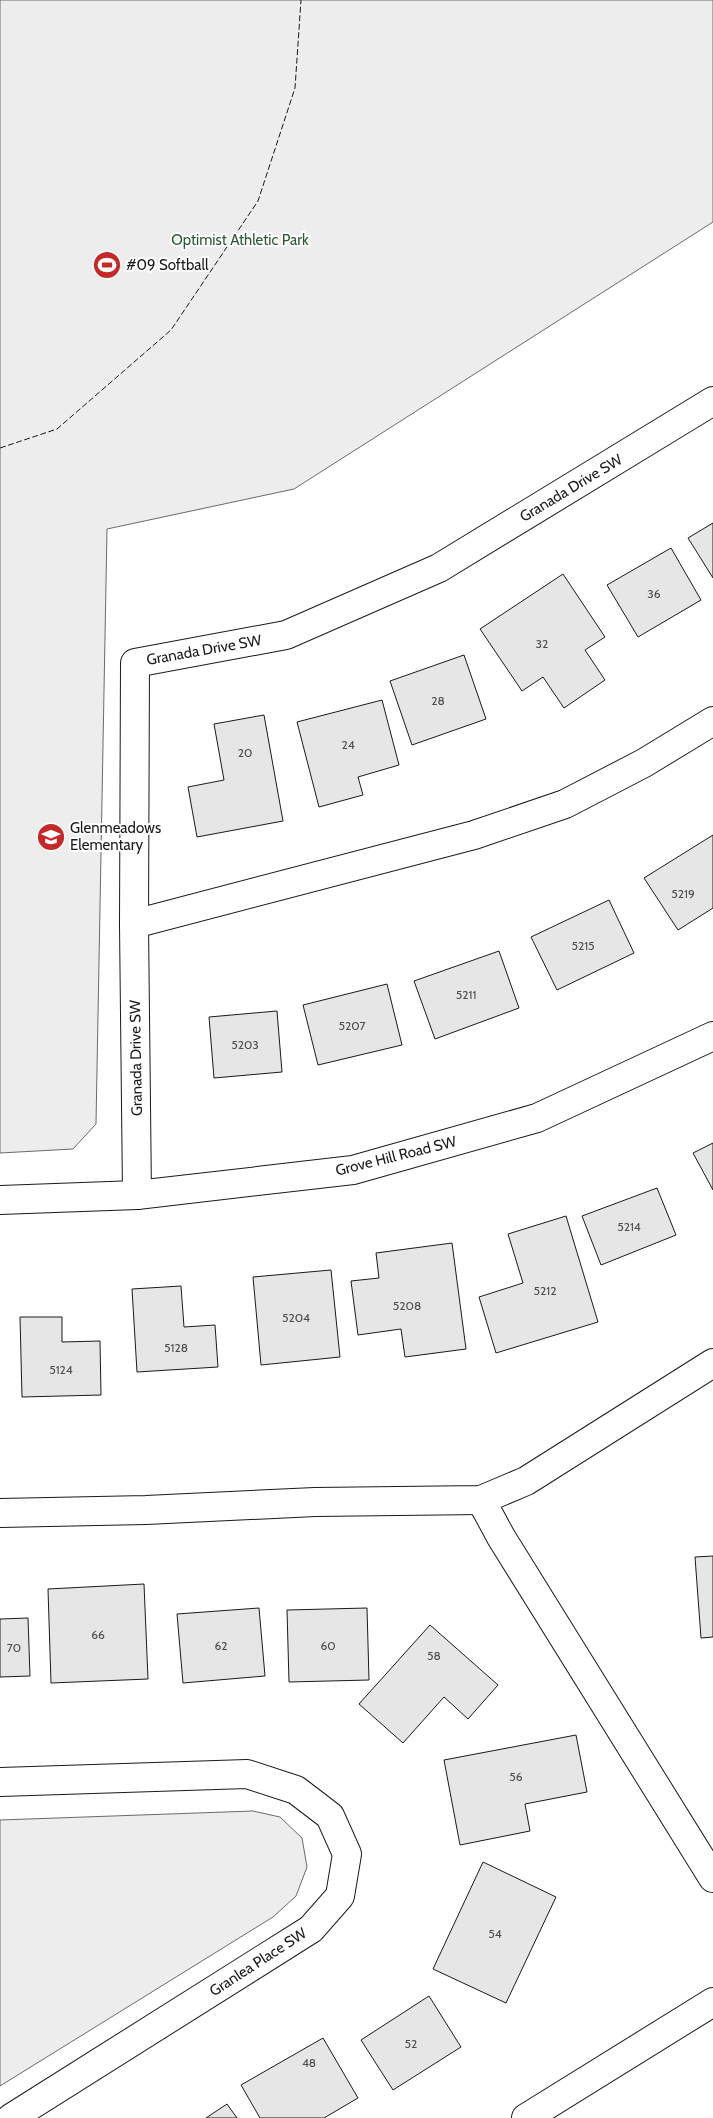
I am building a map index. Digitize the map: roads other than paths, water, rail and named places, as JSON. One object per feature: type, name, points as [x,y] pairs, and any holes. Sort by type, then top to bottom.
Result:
[{"type":"street","name":"Granada Drive SW","points":[[137,1195],[134,924],[135,663],[286,635],[439,568],[713,401]]},
{"type":"street","points":[[134,924],[474,835],[565,804],[644,764],[713,721]]},
{"type":"street","name":"Grove Hill Road SW","points":[[0,1200],[137,1195],[353,1170],[537,1118],[713,1036]]},
{"type":"street","points":[[0,1513],[146,1510],[316,1502],[481,1500],[526,1481],[713,1363]]},
{"type":"street","points":[[481,1500],[501,1537],[713,1878]]},
{"type":"street","name":"Granlea Place SW","points":[[0,1782],[246,1774],[296,1790],[330,1816],[348,1854],[340,1896],[311,1929],[11,2118]]},
{"type":"street","points":[[526,2118],[713,2002]]},
{"type":"place","name":"#09 Softball","points":[[107,265]]},
{"type":"place","name":"Glenmeadows Elementary","points":[[51,837]]},
{"type":"park label","name":"Optimist Athletic Park","points":[[240,240]]}]
